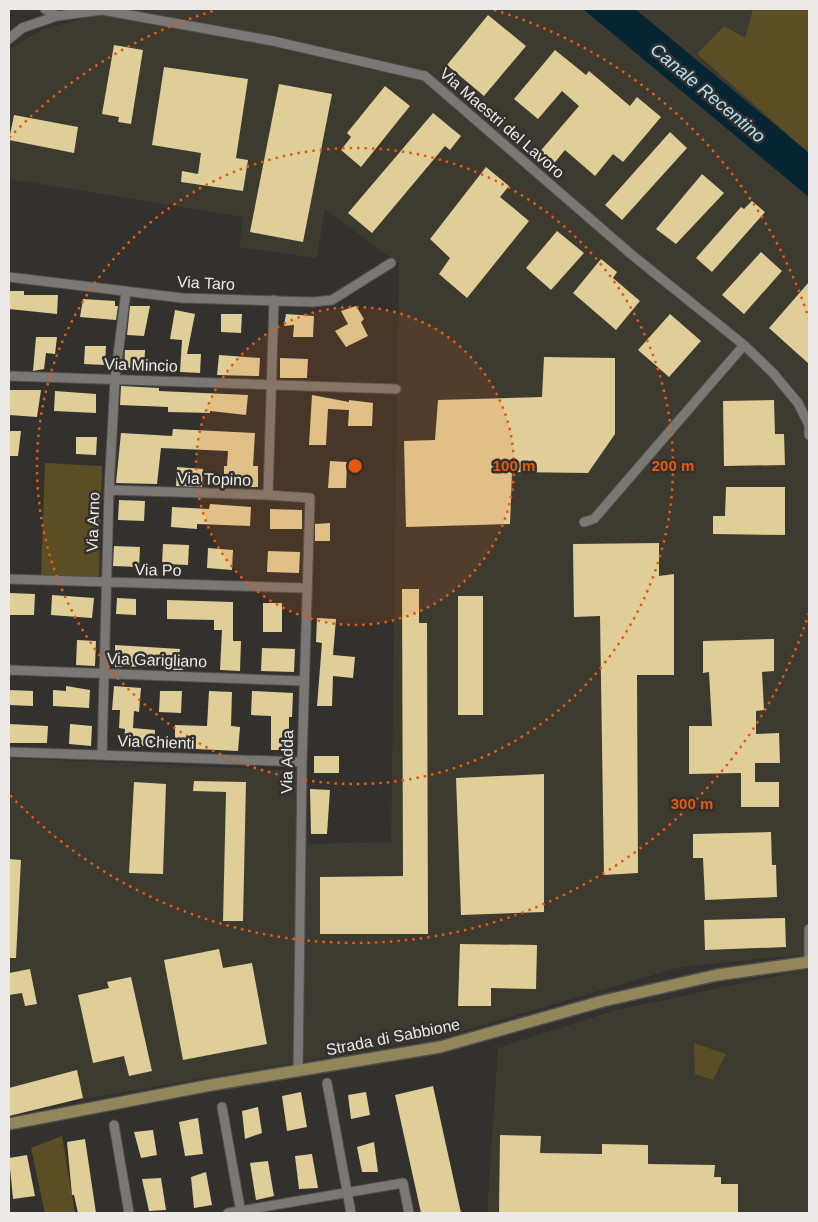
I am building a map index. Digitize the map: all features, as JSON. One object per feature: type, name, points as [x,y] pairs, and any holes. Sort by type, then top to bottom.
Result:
[{"type":"main road","name":"Strada di Sabbione","points":[[9,1124],[440,1047],[603,1001],[717,975],[809,962]]},
{"type":"street","points":[[45,9],[57,16]]},
{"type":"street","name":"Via Maestri del Lavoro","points":[[9,40],[22,28],[57,16],[101,9],[274,42],[425,76],[632,254],[744,345],[773,373],[798,403],[809,426],[809,435]]},
{"type":"street","name":"Via Taro","points":[[9,277],[217,300],[313,302],[332,300],[391,263]]},
{"type":"street","name":"Via Arno","points":[[102,755],[109,490],[115,379],[126,291]]},
{"type":"street","points":[[272,386],[274,300]]},
{"type":"street","points":[[584,522],[594,519],[744,345]]},
{"type":"street","name":"Via Mincio","points":[[9,376],[396,389]]},
{"type":"street","name":"Via Topino","points":[[109,490],[268,495],[272,386]]},
{"type":"street","name":"Via Adda","points":[[268,495],[310,498],[302,762],[298,1071]]},
{"type":"street","name":"Via Po","points":[[9,579],[306,588]]},
{"type":"street","name":"Via Garigliano","points":[[9,670],[304,681]]},
{"type":"street","name":"Via Chienti","points":[[9,752],[302,762]]},
{"type":"street","points":[[809,929],[809,962]]},
{"type":"street","points":[[327,1083],[351,1213]]},
{"type":"street","points":[[222,1107],[241,1212]]},
{"type":"street","points":[[114,1125],[130,1213]]},
{"type":"street","points":[[228,1213],[403,1183],[409,1213]]},
{"type":"shaded area","points":[[107,9],[809,9],[809,954],[681,967],[441,1037],[9,1112],[9,758],[307,771],[307,844],[391,842],[399,264],[325,209],[317,258],[239,247],[243,217],[9,179],[9,49],[43,29],[109,12]]},
{"type":"shaded area","points":[[753,9],[809,9],[809,153],[697,54],[724,26],[745,38]]},
{"type":"shaded area","points":[[45,463],[102,466],[99,579],[41,576]]},
{"type":"shaded area","points":[[799,971],[809,971],[809,1213],[487,1213],[498,1048],[616,1010]]},
{"type":"shaded area","points":[[694,1043],[726,1054],[713,1080],[695,1074]]},
{"type":"shaded area","points":[[62,1136],[75,1213],[45,1213],[31,1148]]},
{"type":"water","name":"Canale Recentino","points":[[583,9],[635,9],[809,153],[809,197]]},
{"type":"building","points":[[488,15],[526,46],[484,96],[447,65]]},
{"type":"building","points":[[114,45],[143,50],[131,124],[118,122],[119,117],[102,114]]},
{"type":"building","points":[[555,50],[586,75],[589,71],[630,106],[637,97],[661,117],[623,162],[613,154],[595,176],[565,150],[551,167],[537,155],[579,106],[562,91],[538,119],[514,99]]},
{"type":"building","points":[[164,67],[248,79],[236,158],[248,160],[243,191],[181,182],[182,171],[198,174],[201,153],[152,145]]},
{"type":"building","points":[[279,84],[332,94],[303,242],[250,232]]},
{"type":"building","points":[[385,86],[410,106],[361,167],[341,150],[351,137],[347,133]]},
{"type":"building","points":[[433,113],[461,136],[450,150],[445,146],[372,233],[348,213]]},
{"type":"building","points":[[14,115],[78,127],[74,153],[9,140]]},
{"type":"building","points":[[670,132],[687,148],[622,220],[605,205]]},
{"type":"building","points":[[486,167],[509,186],[500,197],[529,221],[467,298],[439,274],[450,258],[430,239]]},
{"type":"building","points":[[702,174],[724,193],[676,244],[656,229]]},
{"type":"building","points":[[752,201],[765,212],[712,272],[696,258],[741,207],[744,209]]},
{"type":"building","points":[[557,231],[584,253],[551,290],[526,268]]},
{"type":"building","points":[[761,252],[782,271],[744,314],[722,295]]},
{"type":"building","points":[[601,259],[617,272],[613,278],[640,301],[616,330],[573,293]]},
{"type":"building","points":[[809,282],[809,364],[769,328]]},
{"type":"building","points":[[9,291],[24,291],[24,295],[58,295],[57,314],[9,309]]},
{"type":"building","points":[[83,299],[115,301],[115,306],[118,306],[116,320],[80,317]]},
{"type":"building","points":[[130,306],[150,306],[144,336],[127,335]]},
{"type":"building","points":[[356,306],[364,319],[361,322],[368,336],[346,347],[335,331],[348,324],[341,311]]},
{"type":"building","points":[[175,310],[195,314],[187,354],[201,354],[200,373],[180,372],[182,340],[170,339]]},
{"type":"building","points":[[221,314],[242,314],[241,333],[221,332]]},
{"type":"building","points":[[286,314],[314,316],[313,337],[293,337],[294,325],[284,326]]},
{"type":"building","points":[[670,314],[701,341],[669,377],[638,350]]},
{"type":"building","points":[[36,337],[57,337],[55,354],[46,353],[44,369],[33,371]]},
{"type":"building","points":[[85,346],[106,346],[105,365],[84,364]]},
{"type":"building","points":[[125,350],[145,350],[144,369],[124,368]]},
{"type":"building","points":[[219,355],[260,358],[259,376],[217,375]]},
{"type":"building","points":[[544,357],[615,358],[615,434],[588,473],[512,472],[510,524],[406,527],[404,441],[435,440],[438,400],[542,397]]},
{"type":"building","points":[[280,358],[308,359],[307,378],[280,378]]},
{"type":"building","points":[[121,386],[159,388],[159,391],[248,395],[246,415],[210,411],[210,413],[168,412],[168,407],[120,405]]},
{"type":"building","points":[[9,390],[41,390],[37,417],[9,415]]},
{"type":"building","points":[[55,391],[96,394],[96,413],[54,411]]},
{"type":"building","points":[[312,395],[349,402],[349,400],[373,403],[372,426],[348,426],[349,410],[328,409],[326,445],[309,445]]},
{"type":"building","points":[[774,400],[775,434],[784,434],[785,465],[724,466],[723,401]]},
{"type":"building","points":[[173,429],[255,433],[253,466],[258,466],[258,487],[224,487],[224,466],[227,466],[228,451],[161,448],[157,484],[116,483],[121,433],[172,436]]},
{"type":"building","points":[[9,431],[21,431],[18,456],[9,456]]},
{"type":"building","points":[[76,437],[97,437],[96,455],[76,454]]},
{"type":"building","points":[[330,461],[347,462],[346,488],[328,488]]},
{"type":"building","points":[[177,467],[203,469],[202,487],[176,486]]},
{"type":"building","points":[[726,487],[785,487],[785,535],[713,534],[713,516],[725,516]]},
{"type":"building","points":[[119,500],[145,501],[144,521],[118,520]]},
{"type":"building","points":[[210,504],[251,507],[250,526],[197,524],[197,529],[171,527],[172,507],[209,509]]},
{"type":"building","points":[[270,509],[302,510],[302,529],[270,529]]},
{"type":"building","points":[[330,523],[330,541],[315,541],[315,524]]},
{"type":"building","points":[[659,543],[659,576],[674,574],[674,675],[637,675],[638,873],[604,875],[600,616],[574,617],[573,544]]},
{"type":"building","points":[[163,544],[189,545],[188,565],[162,564]]},
{"type":"building","points":[[114,546],[140,547],[139,567],[113,566]]},
{"type":"building","points":[[208,548],[233,550],[232,570],[207,568]]},
{"type":"building","points":[[268,551],[300,552],[299,573],[267,572]]},
{"type":"building","points":[[402,589],[419,589],[419,623],[427,623],[428,934],[320,934],[320,877],[403,876]]},
{"type":"building","points":[[9,593],[35,594],[34,615],[9,615]]},
{"type":"building","points":[[52,595],[94,598],[92,618],[51,615]]},
{"type":"building","points":[[458,596],[483,596],[483,715],[458,715]]},
{"type":"building","points":[[117,598],[136,599],[136,615],[116,614]]},
{"type":"building","points":[[167,600],[233,602],[233,641],[241,641],[240,671],[220,670],[222,630],[214,630],[214,620],[167,619]]},
{"type":"building","points":[[263,603],[282,603],[282,632],[263,632]]},
{"type":"building","points":[[317,618],[336,619],[333,655],[355,657],[353,678],[333,676],[332,706],[317,706],[322,643],[316,642]]},
{"type":"building","points":[[774,639],[774,671],[762,672],[764,710],[756,711],[756,734],[779,733],[780,763],[755,763],[755,782],[779,782],[779,807],[741,807],[741,773],[689,774],[689,726],[712,726],[709,672],[703,673],[703,641]]},
{"type":"building","points":[[77,640],[96,641],[95,666],[76,665]]},
{"type":"building","points":[[115,645],[180,649],[179,656],[183,656],[183,670],[168,670],[168,666],[115,667]]},
{"type":"building","points":[[262,648],[295,649],[294,672],[261,671]]},
{"type":"building","points":[[66,686],[90,690],[89,708],[53,706],[53,690],[66,691]]},
{"type":"building","points":[[114,686],[141,688],[139,712],[134,711],[133,728],[155,730],[154,746],[124,745],[125,729],[119,728],[120,710],[112,710]]},
{"type":"building","points":[[9,690],[33,691],[33,706],[9,705]]},
{"type":"building","points":[[160,691],[182,691],[181,713],[159,712]]},
{"type":"building","points":[[209,691],[232,692],[231,726],[240,727],[238,751],[175,748],[175,725],[207,726]]},
{"type":"building","points":[[252,691],[293,693],[292,717],[289,717],[289,750],[271,750],[271,716],[251,715]]},
{"type":"building","points":[[9,724],[48,726],[47,743],[9,743]]},
{"type":"building","points":[[70,724],[92,726],[91,746],[69,744]]},
{"type":"building","points":[[314,756],[339,756],[339,773],[314,773]]},
{"type":"building","points":[[544,774],[544,912],[461,915],[456,778]]},
{"type":"building","points":[[194,781],[246,782],[243,921],[223,921],[226,792],[193,791]]},
{"type":"building","points":[[134,782],[166,784],[163,874],[129,873]]},
{"type":"building","points":[[310,789],[330,790],[327,834],[311,834]]},
{"type":"building","points":[[771,832],[772,865],[776,865],[777,897],[705,900],[703,858],[693,858],[693,834]]},
{"type":"building","points":[[9,859],[21,860],[16,958],[9,958]]},
{"type":"building","points":[[785,918],[786,947],[705,950],[704,920]]},
{"type":"building","points":[[460,944],[537,945],[536,989],[491,988],[491,1006],[458,1006]]},
{"type":"building","points":[[219,949],[223,968],[252,963],[267,1044],[183,1060],[164,960]]},
{"type":"building","points":[[30,969],[37,1004],[25,1006],[22,993],[9,995],[9,973]]},
{"type":"building","points":[[131,977],[152,1071],[129,1076],[124,1056],[93,1063],[78,995],[109,988],[107,982]]},
{"type":"building","points":[[77,1070],[83,1098],[9,1116],[9,1088]]},
{"type":"building","points":[[433,1086],[461,1213],[421,1213],[395,1095]]},
{"type":"building","points":[[301,1092],[307,1127],[287,1131],[282,1096]]},
{"type":"building","points":[[366,1092],[370,1115],[351,1119],[348,1095]]},
{"type":"building","points":[[258,1107],[262,1133],[245,1139],[242,1111]]},
{"type":"building","points":[[198,1118],[203,1154],[185,1156],[179,1122]]},
{"type":"building","points":[[153,1130],[157,1155],[141,1158],[134,1132]]},
{"type":"building","points":[[500,1135],[541,1136],[540,1153],[602,1154],[602,1144],[648,1145],[648,1164],[715,1165],[714,1177],[721,1177],[721,1184],[738,1184],[738,1213],[499,1213]]},
{"type":"building","points":[[85,1139],[96,1213],[78,1213],[74,1195],[72,1195],[67,1142]]},
{"type":"building","points":[[374,1142],[378,1172],[362,1172],[357,1147]]},
{"type":"building","points":[[312,1154],[318,1188],[299,1189],[295,1156]]},
{"type":"building","points":[[27,1155],[35,1196],[13,1199],[9,1158]]},
{"type":"building","points":[[268,1161],[274,1196],[256,1200],[250,1163]]},
{"type":"building","points":[[206,1172],[212,1205],[194,1208],[191,1177]]},
{"type":"building","points":[[161,1178],[166,1210],[149,1211],[142,1179]]}]
